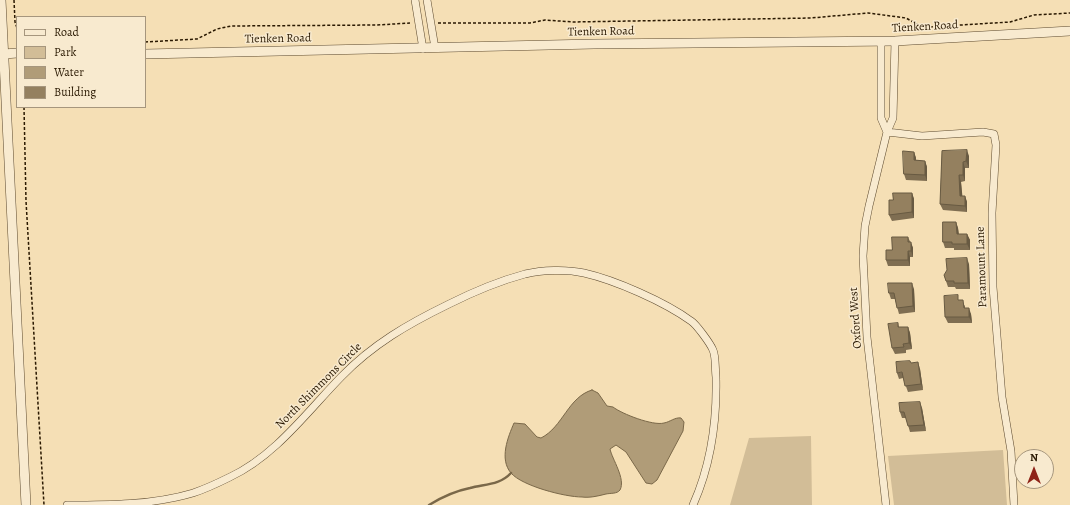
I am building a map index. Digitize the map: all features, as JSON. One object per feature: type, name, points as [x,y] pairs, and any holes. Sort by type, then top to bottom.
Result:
[{"type":"street","points":[[1,0],[26,505]]},
{"type":"street","points":[[415,0],[423,49]]},
{"type":"street","points":[[427,0],[435,48]]},
{"type":"street","name":"Tienken Road","points":[[146,54],[594,44],[895,41],[1070,31]]},
{"type":"street","points":[[881,41],[881,118],[887,132]]},
{"type":"street","name":"Oxford West","points":[[886,505],[867,337],[863,256],[865,226],[887,132],[893,118],[895,41]]},
{"type":"street","points":[[4,54],[16,53]]},
{"type":"street","name":"Paramount Lane","points":[[887,132],[922,136],[983,132],[994,134],[996,145],[992,213],[993,287],[1002,397],[1011,450],[1014,505]]},
{"type":"street","name":"North Shimmons Circle","points":[[67,505],[122,504],[166,500],[193,493],[233,476],[273,448],[343,375],[377,344],[406,325],[476,291],[526,274],[554,271],[583,273],[625,287],[663,305],[693,322],[713,349],[716,396],[713,431],[703,480],[693,505]]},
{"type":"path","points":[[14,0],[16,25]]},
{"type":"path","points":[[431,23],[530,22],[545,20],[573,22],[811,18],[868,13],[906,18],[920,26],[928,27],[1010,22],[1034,15],[1070,13]]},
{"type":"path","points":[[146,42],[197,39],[217,30],[231,26],[377,25],[419,23]]},
{"type":"path","points":[[24,108],[26,201],[44,505]]},
{"type":"green space","points":[[811,436],[812,505],[730,505],[749,438]]},
{"type":"green space","points":[[1003,450],[1007,505],[894,505],[888,456]]},
{"type":"water","points":[[592,390],[598,393],[607,406],[613,407],[638,419],[659,423],[681,418],[684,422],[683,431],[657,480],[652,484],[646,483],[626,452],[616,445],[610,449],[621,480],[620,490],[616,493],[594,497],[575,497],[544,490],[524,482],[511,473],[507,467],[505,455],[507,441],[514,423],[525,424],[537,437],[541,438],[555,427],[577,399]]},
{"type":"building","points":[[967,150],[966,161],[963,162],[963,175],[959,175],[960,196],[965,196],[965,206],[940,204],[942,151]]},
{"type":"building","points":[[903,151],[914,152],[914,160],[925,161],[925,175],[904,174]]},
{"type":"building","points":[[893,193],[912,193],[912,212],[889,215],[889,200],[893,200]]},
{"type":"building","points":[[943,222],[956,222],[957,234],[967,234],[967,244],[952,244],[952,242],[943,242]]},
{"type":"building","points":[[892,237],[908,237],[908,242],[911,242],[911,251],[908,251],[908,260],[886,260],[886,250],[892,250]]},
{"type":"building","points":[[967,258],[968,283],[954,283],[954,281],[946,281],[944,275],[947,270],[946,259]]},
{"type":"building","points":[[888,283],[912,283],[913,306],[897,308],[894,293],[889,293]]},
{"type":"building","points":[[958,295],[958,300],[963,300],[964,308],[969,308],[969,317],[945,317],[944,296]]},
{"type":"building","points":[[898,323],[898,327],[908,327],[909,343],[903,344],[904,347],[892,348],[888,324]]},
{"type":"building","points":[[910,361],[911,363],[918,362],[921,384],[905,386],[902,372],[897,373],[896,362]]},
{"type":"building","points":[[920,402],[924,425],[908,426],[904,412],[900,412],[899,403]]},
{"type":"waterway","points":[[429,505],[459,491],[492,484],[502,480],[511,473]]}]
